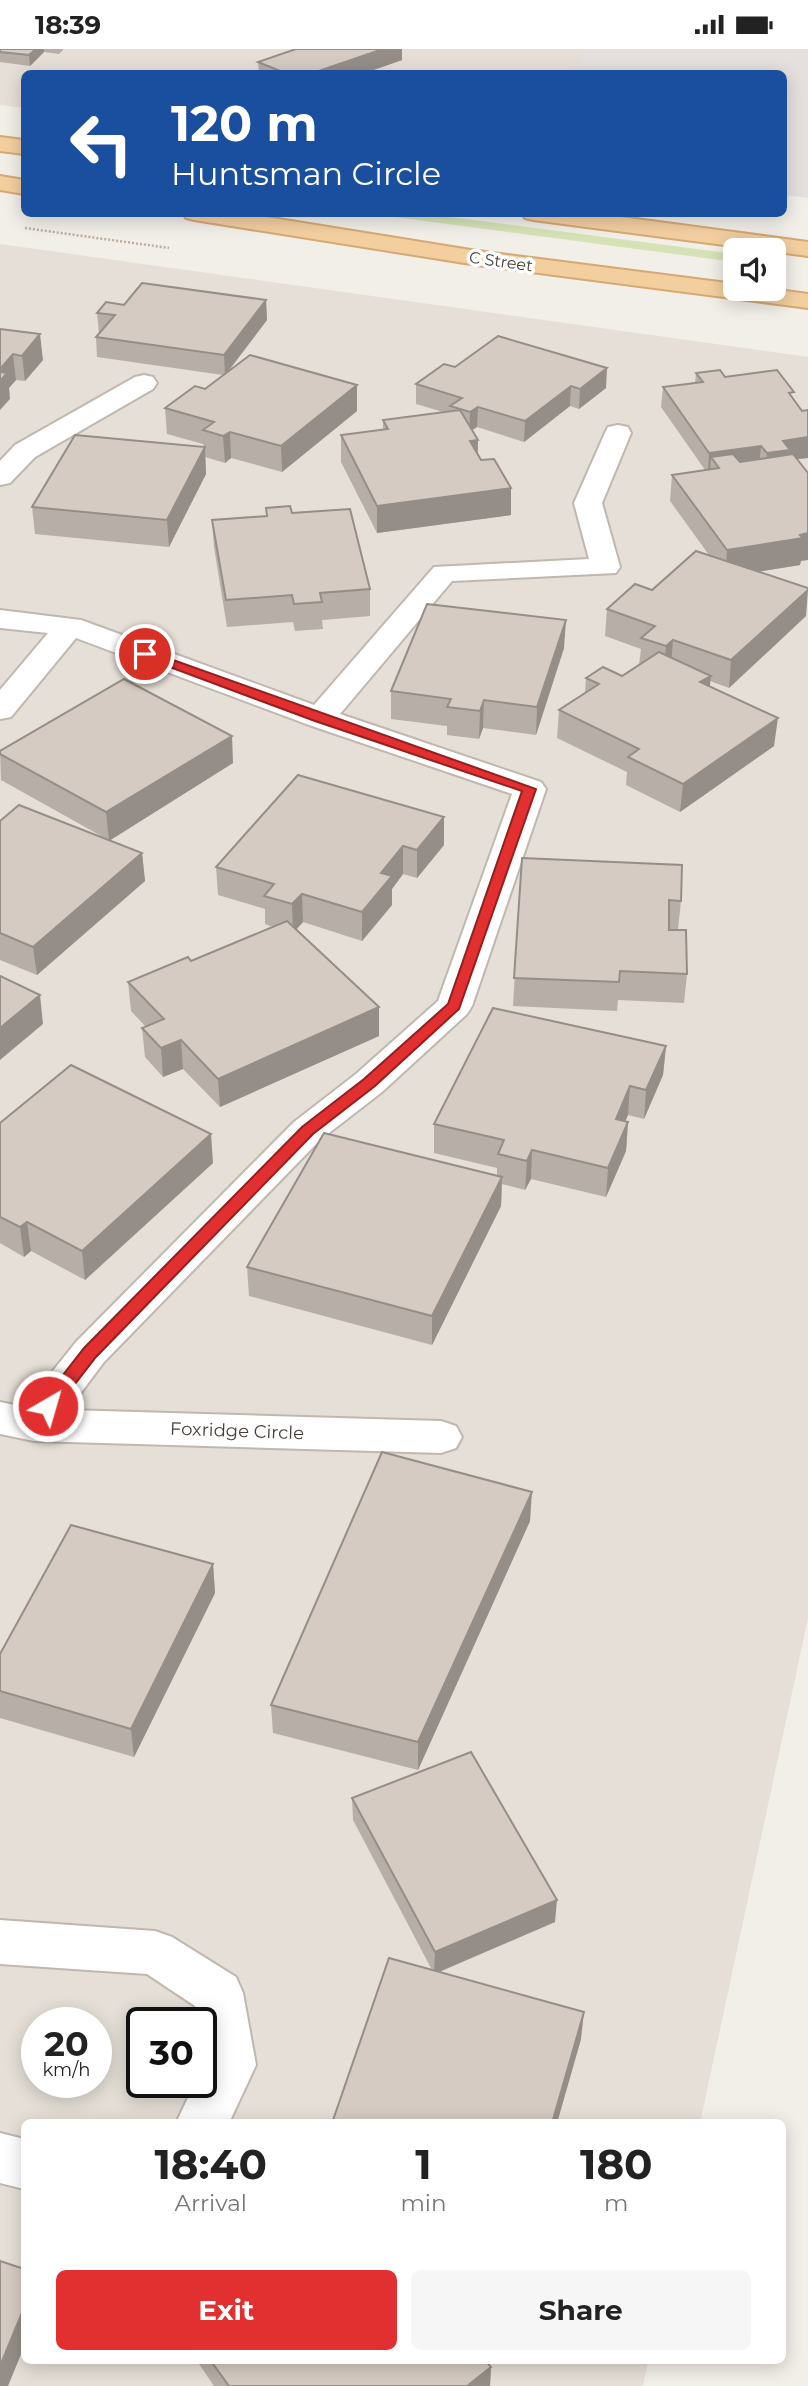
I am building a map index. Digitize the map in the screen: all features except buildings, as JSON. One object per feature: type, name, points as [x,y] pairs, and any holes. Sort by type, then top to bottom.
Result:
[{"type":"main road","points":[[0,144],[21,147]]},
{"type":"main road","points":[[0,183],[21,186]]},
{"type":"main road","name":"C Street","points":[[219,217],[477,258],[808,301]]},
{"type":"main road","points":[[564,217],[808,249]]},
{"type":"street","points":[[0,477],[25,451],[144,383]]},
{"type":"street","points":[[0,619],[70,626],[320,718],[444,573],[606,567],[588,502],[618,433]]},
{"type":"street","points":[[0,710],[70,626]]},
{"type":"street","name":"Foxridge Circle","points":[[17,1421],[90,1353],[307,1131],[369,1083],[454,1006],[530,789],[320,718]]},
{"type":"street","name":"Foxridge Circle","points":[[17,1421],[441,1437]]},
{"type":"street","points":[[0,1942],[155,1953],[218,1993],[230,2064],[204,2119]]},
{"type":"street","points":[[0,2158],[21,2163]]},
{"type":"shaded area","points":[[0,49],[588,49],[573,70],[21,70],[21,108],[0,105]]},
{"type":"shaded area","points":[[586,49],[808,49],[808,198],[787,195],[787,70],[572,70]]},
{"type":"shaded area","points":[[0,244],[808,357],[808,1618],[701,2119],[21,2119],[21,2364],[647,2364],[643,2386],[0,2386]]},
{"type":"green space","points":[[395,217],[449,217],[723,252],[723,260]]},
{"type":"route","points":[[48,1406],[90,1353],[307,1131],[369,1083],[454,1006],[530,789],[320,718],[145,654]]}]
